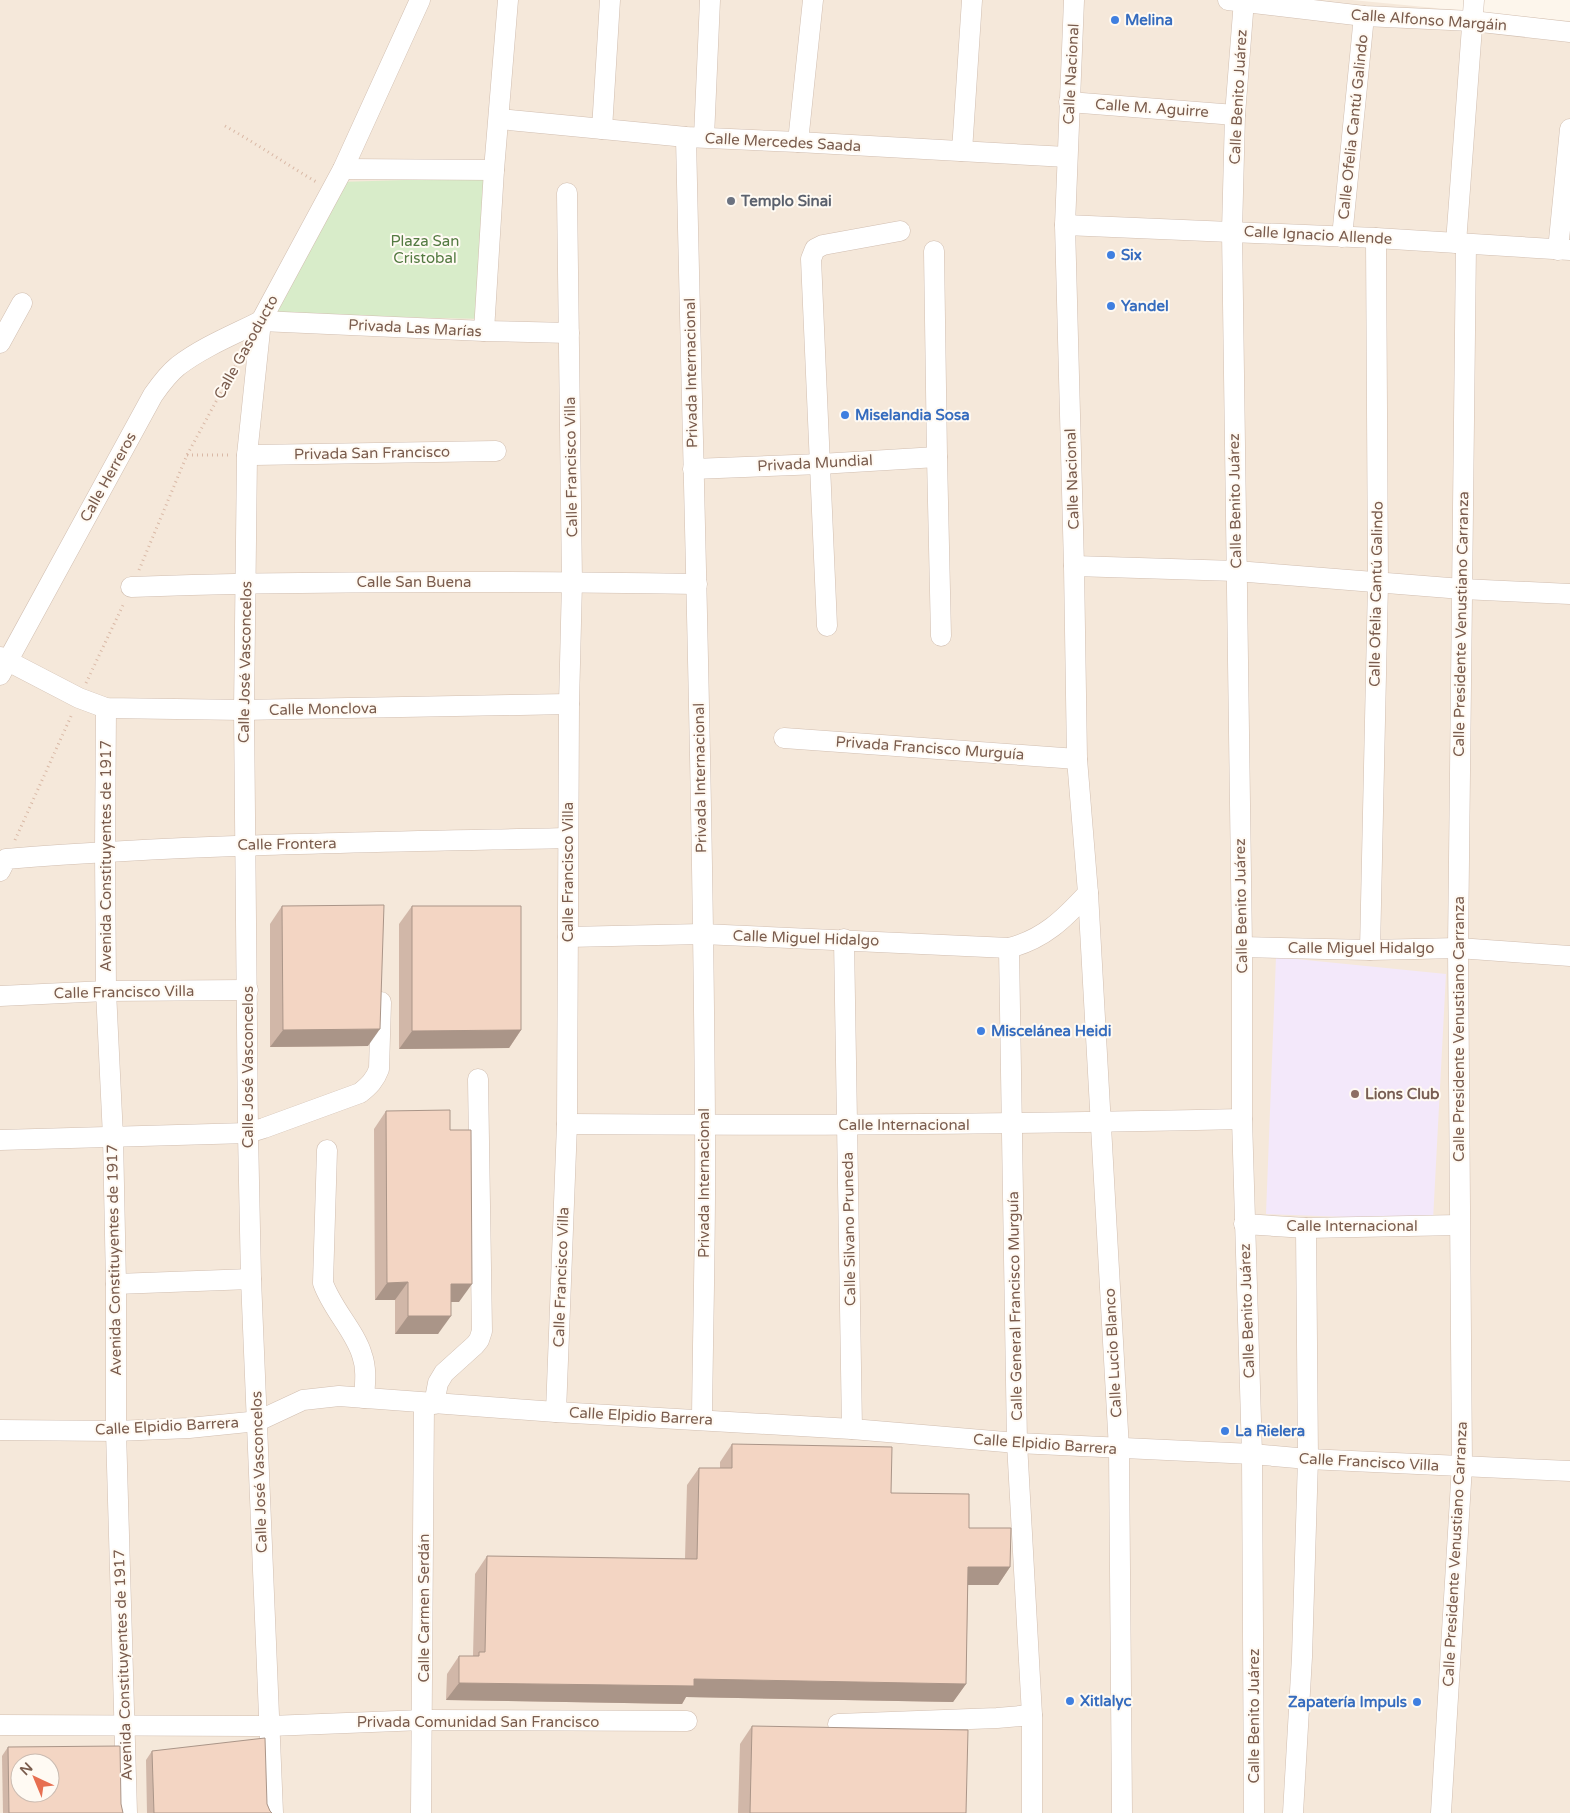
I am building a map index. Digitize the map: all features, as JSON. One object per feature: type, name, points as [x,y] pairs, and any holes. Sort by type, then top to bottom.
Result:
[{"type":"street","name":"Calle Gasoducto","points":[[260,321],[343,169],[420,0]]},
{"type":"street","points":[[484,331],[494,170],[508,0]]},
{"type":"street","points":[[602,129],[610,0]]},
{"type":"street","points":[[695,137],[710,0]]},
{"type":"street","points":[[798,142],[813,0]]},
{"type":"street","points":[[962,151],[972,0]]},
{"type":"street","name":"Calle Nacional","points":[[1074,0],[1065,225],[1077,759],[1088,893]]},
{"type":"street","name":"Calle Alfonso Margáin","points":[[1239,0],[1364,16],[1472,21],[1570,32]]},
{"type":"street","name":"Calle Benito Juárez","points":[[1239,0],[1232,231],[1242,946],[1242,1119],[1252,1454],[1254,1813]]},
{"type":"street","name":"Calle Presidente Venustiano Carranza","points":[[1441,1813],[1462,1466],[1458,948],[1462,589],[1461,243],[1474,0]]},
{"type":"street","name":"Calle Ofelia Cantú Galindo","points":[[1342,237],[1364,16]]},
{"type":"street","name":"Calle M. Aguirre","points":[[1069,102],[1235,115]]},
{"type":"street","name":"Calle Mercedes Saada","points":[[499,119],[695,137],[1067,157]]},
{"type":"street","points":[[1564,250],[1570,129]]},
{"type":"street","name":"Privada Internacional","points":[[695,137],[693,469],[697,584],[705,1125],[702,1419]]},
{"type":"street","points":[[343,169],[494,170]]},
{"type":"street","name":"Calle Francisco Villa","points":[[556,1412],[567,1124],[569,704],[572,582],[567,193]]},
{"type":"street","name":"Calle Ignacio Allende","points":[[1065,225],[1376,238],[1564,250]]},
{"type":"street","points":[[827,626],[811,258],[812,253],[823,245],[900,230]]},
{"type":"street","name":"Calle Ofelia Cantú Galindo","points":[[1370,950],[1378,583],[1376,238]]},
{"type":"street","points":[[934,251],[941,636]]},
{"type":"street","points":[[0,343],[22,303]]},
{"type":"street","name":"Privada Las Marías","points":[[260,321],[569,333]]},
{"type":"street","name":"Calle José Vasconcelos","points":[[260,321],[247,455],[244,710],[251,1279],[273,1813]]},
{"type":"street","name":"Calle Herreros","points":[[3,664],[153,395],[165,379],[191,357],[260,321]]},
{"type":"street","name":"Privada San Francisco","points":[[247,455],[496,451]]},
{"type":"street","name":"Privada Mundial","points":[[693,469],[937,457]]},
{"type":"street","points":[[1074,566],[1236,571],[1462,589],[1570,594]]},
{"type":"street","name":"Calle San Buena","points":[[131,587],[246,582],[697,584]]},
{"type":"street","name":"Calle Monclova","points":[[3,664],[106,708],[244,710],[569,704]]},
{"type":"street","name":"Avenida Constituyentes de 1917","points":[[106,708],[106,991],[113,1137],[116,1431],[127,1813]]},
{"type":"street","name":"Privada Francisco Murguía","points":[[784,738],[1077,759]]},
{"type":"street","name":"Calle Frontera","points":[[3,865],[105,851],[246,845],[568,838]]},
{"type":"street","name":"Calle Miguel Hidalgo","points":[[568,936],[702,934],[1009,948],[1041,936],[1064,919],[1088,893]]},
{"type":"street","name":"Calle Lucio Blanco","points":[[1088,893],[1119,1449],[1122,1813]]},
{"type":"street","name":"Calle Silvano Pruneda","points":[[844,939],[852,1429]]},
{"type":"street","name":"Calle Miguel Hidalgo","points":[[1242,946],[1370,950],[1458,948],[1570,956]]},
{"type":"street","name":"Calle General Francisco Murguía","points":[[1009,948],[1017,1443],[1032,1715],[1032,1813]]},
{"type":"street","points":[[0,1140],[248,1134],[360,1092],[375,1079],[379,1069],[382,979]]},
{"type":"street","name":"Calle Francisco Villa","points":[[0,996],[106,991],[248,990]]},
{"type":"street","name":"Calle Carmen Serdán","points":[[422,1813],[429,1404],[441,1377],[474,1345],[482,1331],[478,1079]]},
{"type":"street","name":"Calle Internacional","points":[[567,1124],[1011,1124],[1242,1119]]},
{"type":"street","points":[[326,1150],[323,1283],[331,1303],[360,1348],[363,1356],[365,1366],[364,1398]]},
{"type":"street","name":"Calle Internacional","points":[[1244,1224],[1306,1228],[1459,1225]]},
{"type":"street","points":[[1293,1813],[1302,1657],[1308,1459],[1306,1228]]},
{"type":"street","points":[[116,1284],[251,1279]]},
{"type":"street","name":"Calle Elpidio Barrera","points":[[0,1430],[116,1431],[189,1428],[258,1421],[311,1398],[339,1396],[429,1404],[852,1429],[1017,1443],[1252,1454],[1287,1458]]},
{"type":"street","name":"Calle Francisco Villa","points":[[1287,1458],[1570,1471]]},
{"type":"street","points":[[838,1724],[1032,1715]]},
{"type":"street","name":"Privada Comunidad San Francisco","points":[[0,1725],[270,1726],[423,1720],[687,1721]]},
{"type":"path","points":[[225,126],[265,148],[288,165],[331,191]]},
{"type":"path","name":"Calle Gasoducto","points":[[3,865],[131,587],[187,455],[242,354]]},
{"type":"path","points":[[187,455],[247,455]]},
{"type":"shaded area","points":[[0,0],[1352,0],[1570,21],[1570,1813],[0,1813]]},
{"type":"shaded area","name":"Lions Club","points":[[1276,957],[1446,974],[1433,1220],[1266,1214]]},
{"type":"green space","name":"Plaza San Cristobal","points":[[502,177],[488,319],[276,315],[340,182]]},
{"type":"building","points":[[384,905],[380,1029],[283,1030],[282,906]]},
{"type":"building","points":[[412,906],[521,906],[521,1030],[412,1031]]},
{"type":"building","points":[[450,1110],[450,1130],[471,1130],[472,1284],[451,1284],[451,1316],[408,1316],[408,1282],[387,1283],[386,1111]]},
{"type":"building","points":[[732,1444],[892,1447],[891,1493],[969,1494],[969,1528],[1011,1528],[1010,1567],[968,1567],[966,1684],[694,1679],[694,1686],[459,1683],[459,1656],[479,1656],[479,1652],[485,1652],[487,1556],[697,1559],[699,1468],[732,1468]]},
{"type":"building","points":[[752,1726],[968,1730],[966,1813],[750,1813]]},
{"type":"building","points":[[265,1738],[267,1804],[272,1813],[154,1813],[152,1751]]},
{"type":"building","points":[[120,1746],[121,1804],[123,1813],[9,1813],[8,1747]]},
{"type":"place","name":"Melina","points":[[1115,20]]},
{"type":"place","name":"Templo Sinai","points":[[731,201]]},
{"type":"place","name":"Six","points":[[1111,255]]},
{"type":"place","name":"Yandel","points":[[1111,306]]},
{"type":"place","name":"Miselandia Sosa","points":[[845,415]]},
{"type":"place","name":"Miscelánea Heidi","points":[[981,1031]]},
{"type":"place","name":"Lions Club","points":[[1355,1094]]},
{"type":"place","name":"La Rielera","points":[[1225,1431]]},
{"type":"place","name":"Xitlalyc","points":[[1070,1701]]},
{"type":"place","name":"Zapatería Impuls","points":[[1417,1702]]}]
